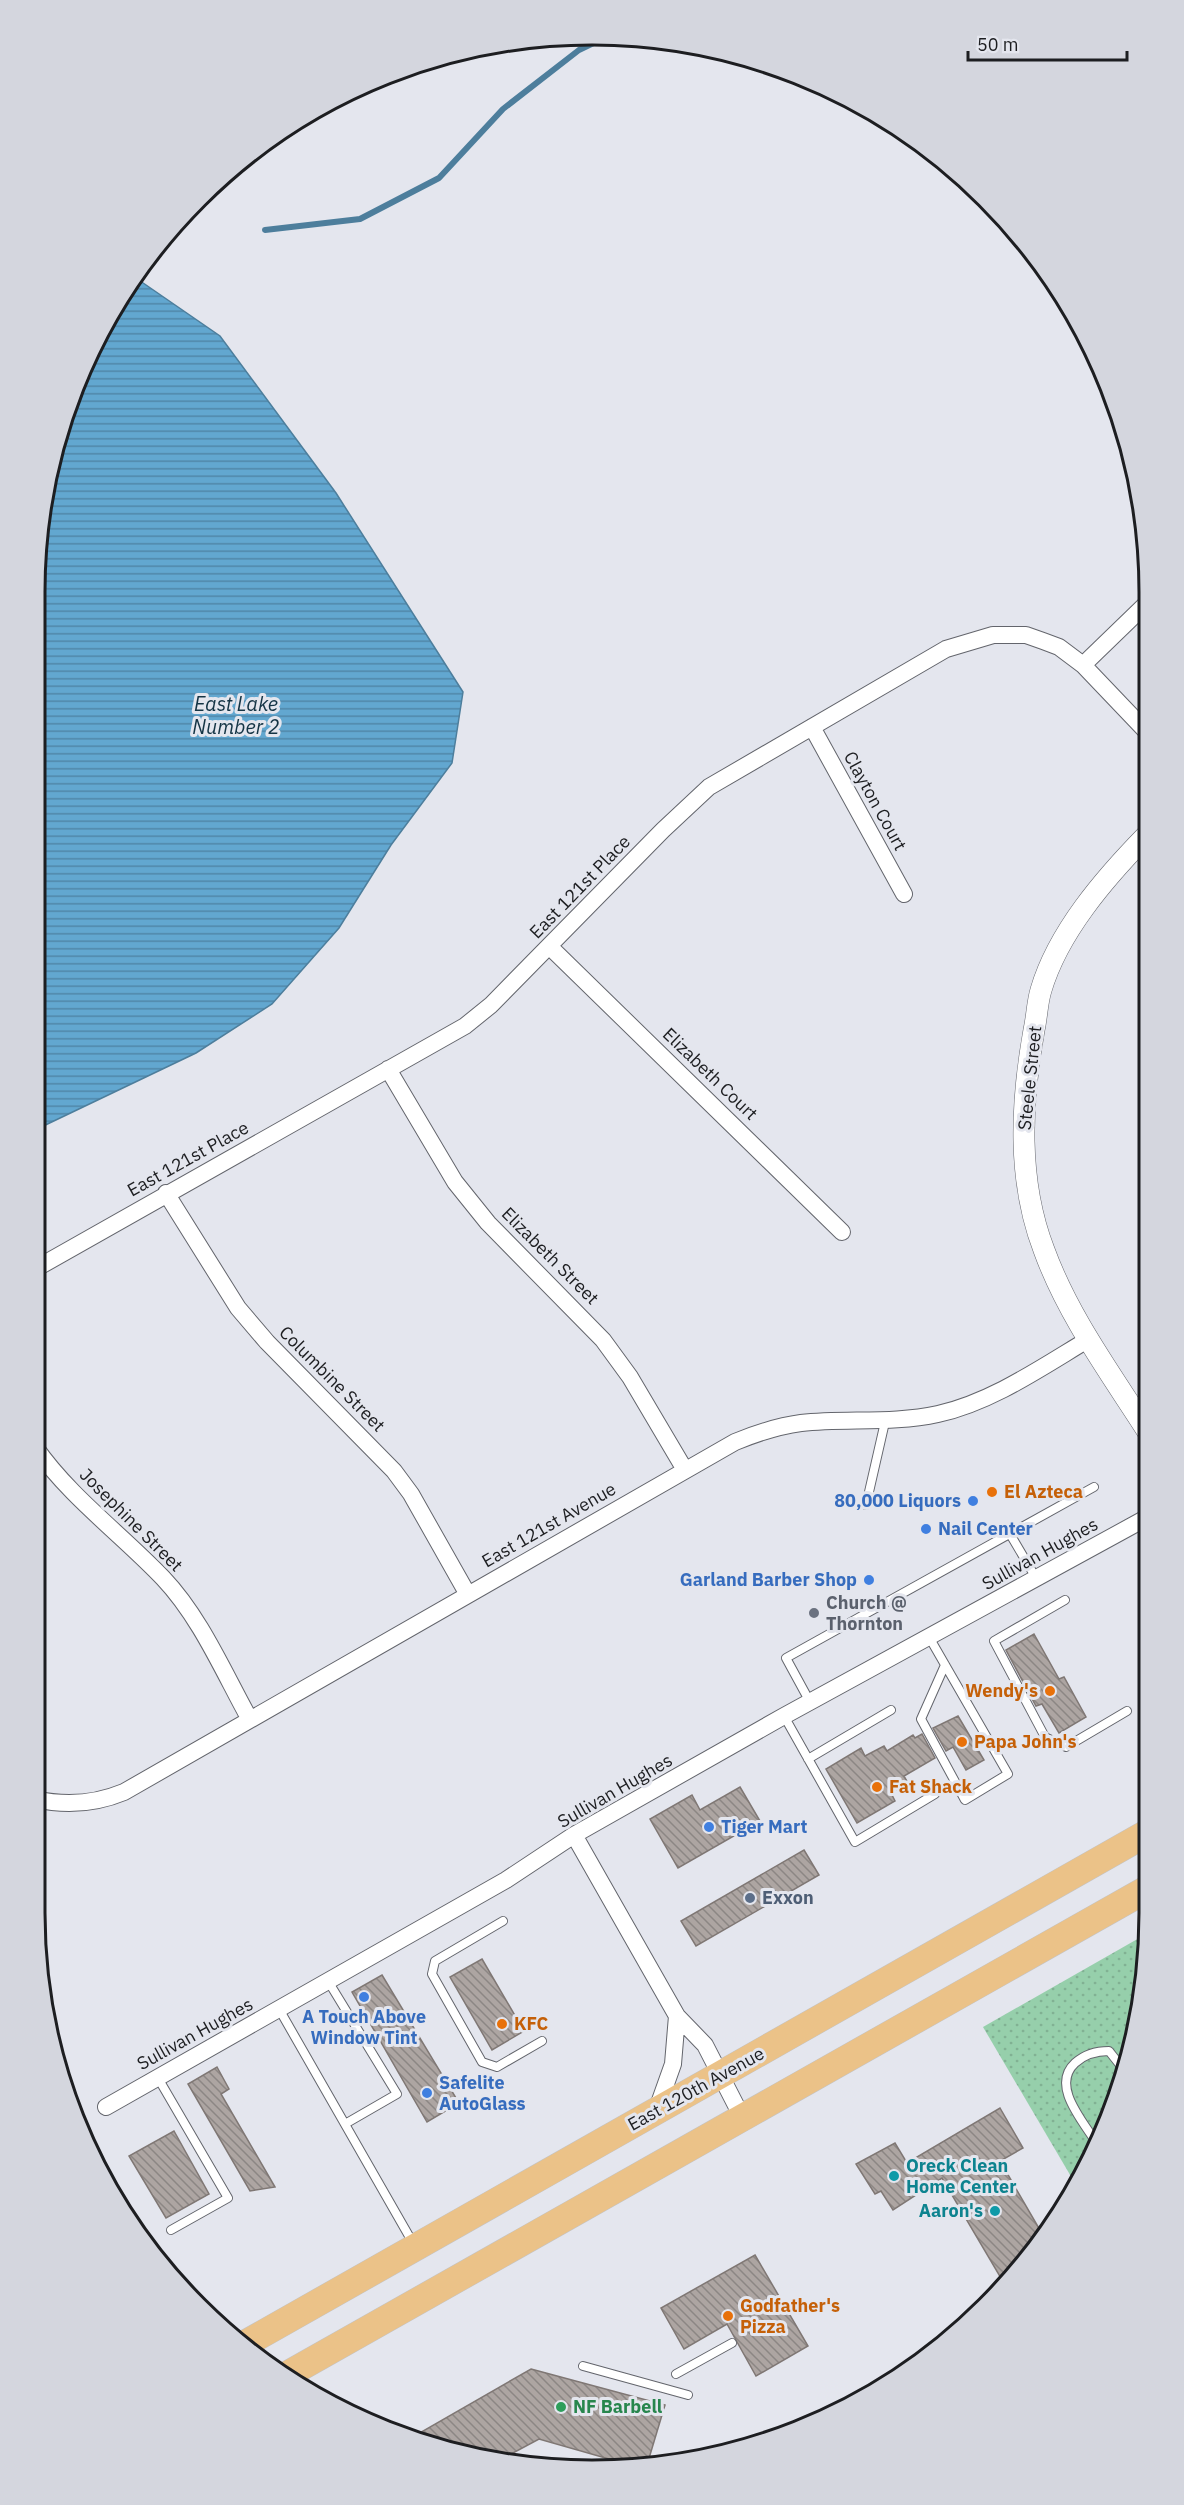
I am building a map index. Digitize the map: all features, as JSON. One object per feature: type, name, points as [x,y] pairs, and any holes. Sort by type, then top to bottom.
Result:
[{"type":"main road","name":"East 120th Avenue","points":[[251,2340],[1139,1838]]},
{"type":"main road","points":[[293,2371],[743,2119],[1139,1893]]},
{"type":"street","points":[[1083,665],[1139,610]]},
{"type":"street","name":"East 121st Place","points":[[45,1263],[465,1026],[492,1005],[663,831],[709,788],[946,649],[968,640],[993,635],[1026,635],[1059,647],[1083,665],[1139,724]]},
{"type":"street","name":"Clayton Court","points":[[812,727],[904,894]]},
{"type":"street","name":"Steele Street","points":[[1139,844],[1103,886],[1069,932],[1041,990],[1028,1060],[1023,1120],[1029,1196],[1045,1254],[1089,1339],[1139,1418]]},
{"type":"street","name":"Elizabeth Court","points":[[549,946],[843,1232]]},
{"type":"street","name":"Elizabeth Street","points":[[388,1069],[455,1182],[488,1223],[603,1340],[630,1377],[685,1470]]},
{"type":"street","name":"Columbine Street","points":[[166,1193],[238,1308],[267,1342],[394,1472],[411,1494],[467,1593]]},
{"type":"street","name":"East 121st Avenue","points":[[45,1800],[95,1801],[115,1796],[735,1442],[779,1427],[802,1423],[885,1422],[936,1414],[978,1401],[1089,1339]]},
{"type":"street","name":"Josephine Street","points":[[45,1460],[68,1486],[164,1579],[190,1614],[249,1718]]},
{"type":"street","name":"Sullivan Hughes","points":[[106,2107],[506,1880],[574,1835],[784,1716],[1139,1522]]},
{"type":"street","points":[[574,1835],[677,2016],[705,2046],[719,2077],[743,2119]]},
{"type":"street","points":[[657,2109],[673,2064],[677,2016]]},
{"type":"lane","points":[[866,1505],[885,1422]]},
{"type":"lane","points":[[810,1702],[786,1658],[1094,1487]]},
{"type":"lane","points":[[1010,1534],[1036,1578]]},
{"type":"lane","points":[[1065,1600],[994,1641],[1045,1737],[1066,1747],[1127,1711]]},
{"type":"lane","points":[[929,1637],[1008,1773],[965,1800],[921,1719],[945,1665]]},
{"type":"lane","points":[[808,1759],[891,1710]]},
{"type":"lane","points":[[784,1716],[855,1842],[934,1794]]},
{"type":"lane","points":[[503,1922],[435,1961],[432,1974],[482,2062],[497,2067],[542,2041]]},
{"type":"lane","points":[[328,1981],[397,2094],[345,2124]]},
{"type":"lane","points":[[279,2009],[416,2248]]},
{"type":"lane","points":[[1092,2135],[1067,2094],[1064,2080],[1068,2070],[1078,2060],[1095,2051],[1109,2051],[1118,2062]]},
{"type":"lane","points":[[158,2078],[228,2198],[171,2230]]},
{"type":"lane","points":[[676,2374],[732,2343]]},
{"type":"lane","points":[[583,2366],[688,2395]]},
{"type":"green space","points":[[1138,1939],[1134,1984],[1120,2055],[1097,2122],[1071,2177],[983,2027]]},
{"type":"water","name":"East Lake Number 2","points":[[141,282],[220,336],[336,493],[463,692],[452,763],[391,845],[339,928],[272,1004],[196,1053],[45,1125],[45,592],[50,521],[64,450],[74,416],[101,350]]},
{"type":"building","name":"Wendy's","points":[[1034,1634],[1059,1679],[1064,1677],[1086,1717],[1059,1733],[1042,1704],[1036,1706],[1006,1650]]},
{"type":"building","name":"Papa John's","points":[[958,1716],[984,1760],[966,1770],[953,1747],[946,1751],[933,1728]]},
{"type":"building","points":[[922,1734],[935,1758],[904,1776],[908,1783],[891,1793],[895,1801],[857,1823],[826,1769],[861,1748],[865,1756],[884,1746],[887,1751],[913,1735],[915,1738]]},
{"type":"building","name":"Tiger Mart","points":[[740,1787],[760,1821],[678,1868],[650,1819],[692,1795],[700,1810]]},
{"type":"building","name":"Exxon","points":[[804,1850],[819,1875],[696,1946],[681,1921]]},
{"type":"building","points":[[482,1959],[524,2031],[492,2050],[450,1977]]},
{"type":"building","points":[[382,1975],[459,2103],[427,2122],[352,1992]]},
{"type":"building","points":[[217,2067],[229,2089],[221,2094],[275,2187],[250,2191],[188,2084]]},
{"type":"building","name":"Aaron's","points":[[1000,2108],[1023,2148],[1000,2161],[1039,2228],[1000,2277],[942,2178],[893,2210],[881,2191],[875,2194],[856,2164],[895,2143],[907,2163]]},
{"type":"building","points":[[174,2131],[209,2194],[166,2218],[129,2156]]},
{"type":"building","name":"Godfather's Pizza","points":[[755,2255],[808,2346],[756,2376],[727,2324],[684,2349],[661,2308]]},
{"type":"building","points":[[531,2369],[665,2405],[650,2457],[628,2459],[611,2459],[539,2439],[512,2454],[421,2432]]},
{"type":"waterway","points":[[265,230],[360,219],[439,178],[503,109],[579,50],[589,45]]},
{"type":"place","name":"El Azteca","points":[[992,1492]]},
{"type":"place","name":"80,000 Liquors","points":[[973,1501]]},
{"type":"place","name":"Nail Center","points":[[926,1529]]},
{"type":"place","name":"Garland Barber Shop","points":[[869,1580]]},
{"type":"place","name":"Church @ Thornton","points":[[814,1613]]},
{"type":"place","name":"Wendy's","points":[[1050,1691]]},
{"type":"place","name":"Papa John's","points":[[962,1742]]},
{"type":"place","name":"Fat Shack","points":[[877,1787]]},
{"type":"place","name":"Tiger Mart","points":[[709,1827]]},
{"type":"place","name":"Exxon","points":[[750,1898]]},
{"type":"place","name":"A Touch Above Window Tint","points":[[364,1997]]},
{"type":"place","name":"KFC","points":[[502,2024]]},
{"type":"place","name":"Safelite AutoGlass","points":[[427,2093]]},
{"type":"place","name":"Oreck Clean Home Center","points":[[894,2176]]},
{"type":"place","name":"Aaron's","points":[[995,2211]]},
{"type":"place","name":"Godfather's Pizza","points":[[728,2316]]},
{"type":"place","name":"NF Barbell","points":[[561,2407]]}]
